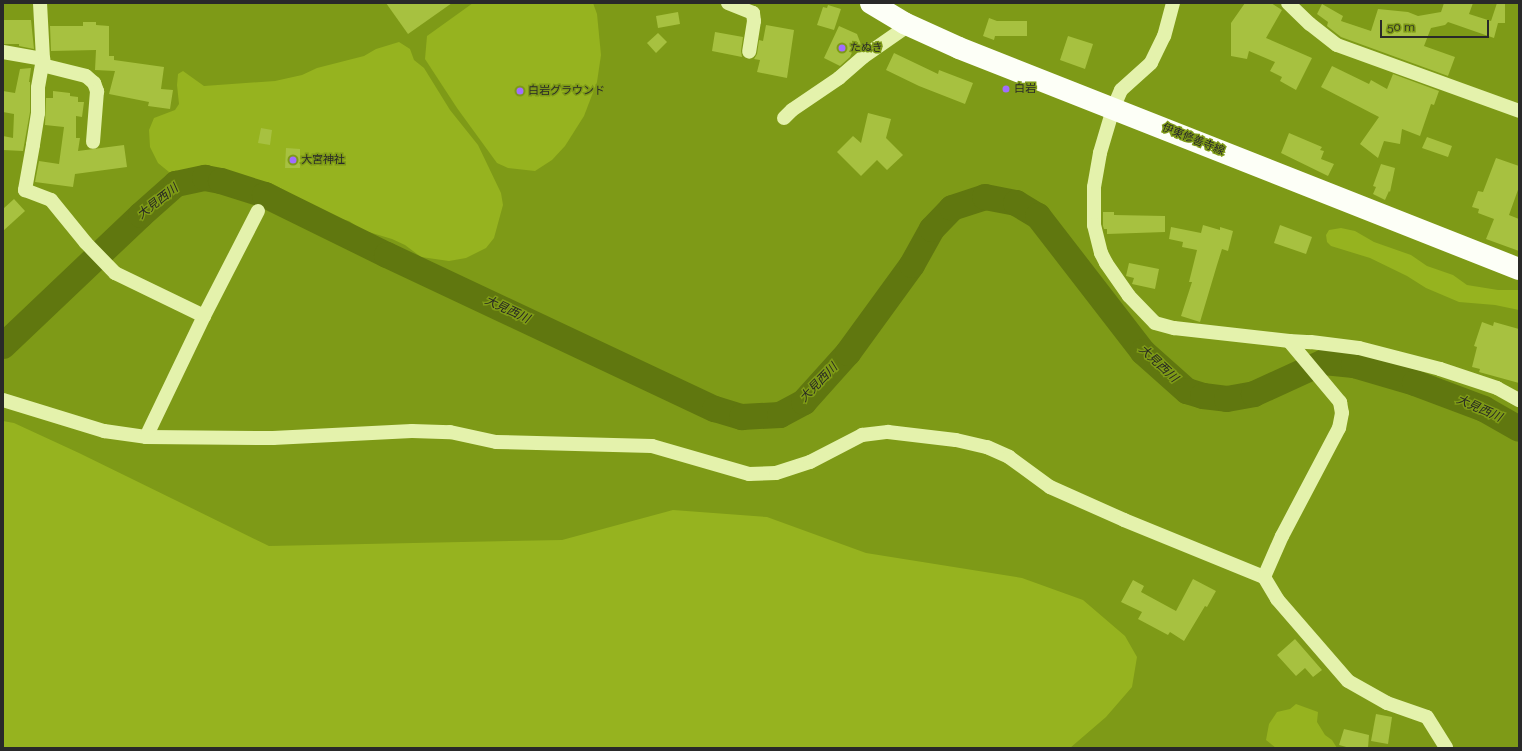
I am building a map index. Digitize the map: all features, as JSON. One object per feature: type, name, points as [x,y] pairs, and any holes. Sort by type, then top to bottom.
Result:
[{"type":"main road","name":"伊東修善寺線","points":[[871,3],[908,25],[959,48],[1519,270]]},
{"type":"street","points":[[40,3],[43,62],[38,88],[38,113],[25,190],[51,200],[86,244],[109,269],[121,277],[204,316]]},
{"type":"street","points":[[728,3],[753,13],[754,21],[748,52]]},
{"type":"street","points":[[1173,3],[1164,36],[1151,63],[1120,90],[1100,153],[1094,186],[1094,225],[1101,253],[1116,279],[1143,312],[1155,323],[1174,328],[1292,344],[1311,342],[1359,348],[1432,367],[1496,388],[1519,400]]},
{"type":"street","points":[[1288,3],[1310,24],[1337,45],[1519,111]]},
{"type":"street","points":[[784,118],[792,110],[839,78],[863,57],[908,25]]},
{"type":"street","points":[[3,52],[43,62],[86,76],[94,83],[97,91],[93,142]]},
{"type":"street","points":[[146,437],[204,316],[258,211]]},
{"type":"street","points":[[1264,576],[1282,536],[1339,428],[1342,413],[1340,402],[1332,390],[1292,344]]},
{"type":"street","points":[[3,400],[104,431],[146,437],[273,438],[412,431],[450,432],[496,442],[652,446],[749,474],[776,473],[810,462],[862,435],[888,432],[956,440],[987,447],[1003,454],[1050,487],[1124,520],[1264,576],[1277,599],[1348,681],[1387,703],[1427,717],[1446,748]]},
{"type":"green space","name":"白岩グラウンド","points":[[473,3],[593,3],[597,14],[601,55],[597,82],[584,116],[565,146],[552,160],[535,171],[508,168],[497,163],[457,108],[425,59],[427,36]]},
{"type":"green space","points":[[399,42],[410,49],[414,60],[424,68],[450,110],[478,145],[501,193],[503,205],[494,238],[486,248],[466,258],[449,261],[421,257],[405,245],[392,239],[362,230],[349,221],[316,212],[302,200],[273,184],[214,170],[169,172],[158,163],[150,147],[149,130],[154,118],[175,110],[179,104],[177,85],[178,74],[183,71],[204,86],[275,81],[302,75],[317,68],[364,56],[376,49]]},
{"type":"green space","points":[[1341,228],[1355,231],[1374,242],[1411,255],[1427,266],[1453,275],[1467,285],[1498,290],[1519,290],[1519,310],[1495,305],[1459,302],[1426,288],[1407,276],[1370,258],[1331,246],[1327,242],[1326,235],[1329,230]]},
{"type":"green space","points":[[3,421],[14,423],[79,453],[269,546],[562,540],[673,510],[767,517],[866,553],[1022,578],[1083,600],[1125,636],[1137,657],[1132,687],[1106,717],[1070,748],[3,748]]},
{"type":"green space","points":[[1296,704],[1318,712],[1317,722],[1325,735],[1332,740],[1337,748],[1276,748],[1266,740],[1269,724],[1277,712],[1290,709]]},
{"type":"building","points":[[386,3],[452,3],[408,34]]},
{"type":"building","points":[[1245,3],[1271,3],[1282,10],[1266,38],[1312,58],[1296,90],[1280,81],[1282,77],[1270,71],[1275,62],[1249,51],[1247,59],[1231,56],[1231,23]]},
{"type":"building","points":[[1444,3],[1473,3],[1469,14],[1491,21],[1497,3],[1505,3],[1505,23],[1498,23],[1494,38],[1448,22],[1445,25],[1431,28],[1424,46],[1455,57],[1448,76],[1341,37],[1327,26],[1328,22],[1317,14],[1322,4],[1343,16],[1341,21],[1371,31],[1378,9],[1408,12],[1418,16],[1441,12]]},
{"type":"building","points":[[828,5],[841,9],[834,30],[817,25],[823,7],[827,8]]},
{"type":"building","points":[[678,12],[680,24],[658,28],[656,16]]},
{"type":"building","points":[[989,18],[997,21],[1027,21],[1027,36],[995,36],[994,40],[983,36]]},
{"type":"building","points":[[3,20],[31,20],[34,49],[19,46],[19,44],[3,44]]},
{"type":"building","points":[[83,22],[96,22],[96,25],[109,26],[109,56],[114,56],[114,60],[164,67],[161,89],[173,90],[170,109],[148,106],[149,102],[109,94],[115,71],[95,70],[96,50],[51,51],[50,26],[83,26]]},
{"type":"building","points":[[766,25],[794,30],[787,78],[757,72],[760,60],[754,59],[757,54],[759,40],[763,41]]},
{"type":"building","points":[[839,26],[857,34],[862,47],[858,50],[854,48],[850,57],[840,66],[824,58]]},
{"type":"building","points":[[715,32],[743,37],[741,51],[742,57],[712,51]]},
{"type":"building","points":[[658,33],[667,42],[656,53],[647,43]]},
{"type":"building","points":[[1068,36],[1093,44],[1085,69],[1060,60]]},
{"type":"building","points":[[894,53],[938,74],[939,70],[973,83],[965,104],[919,86],[886,70]]},
{"type":"building","points":[[1332,66],[1369,84],[1371,80],[1387,89],[1393,74],[1439,91],[1434,105],[1431,104],[1420,136],[1402,129],[1400,144],[1384,141],[1378,158],[1360,144],[1379,117],[1321,87]]},
{"type":"building","points":[[31,68],[29,82],[30,112],[23,151],[3,150],[3,136],[13,138],[14,114],[3,112],[3,91],[15,93],[20,69]]},
{"type":"building","points":[[53,91],[70,93],[70,96],[78,97],[78,102],[84,102],[82,117],[76,116],[76,138],[80,138],[78,151],[124,145],[127,167],[75,174],[73,187],[35,182],[39,161],[59,164],[64,127],[45,125],[46,98],[53,98]]},
{"type":"building","points":[[868,113],[891,119],[886,138],[903,155],[887,170],[877,160],[861,176],[837,152],[853,136],[861,143]]},
{"type":"building","points":[[261,128],[272,130],[270,145],[258,143]]},
{"type":"building","points":[[1289,133],[1322,147],[1320,150],[1324,151],[1321,159],[1334,164],[1328,176],[1281,153]]},
{"type":"building","points":[[1427,137],[1452,146],[1448,157],[1422,148]]},
{"type":"building","points":[[286,148],[300,149],[300,168],[285,168]]},
{"type":"building","points":[[1496,158],[1519,166],[1519,187],[1509,215],[1519,219],[1519,251],[1486,239],[1494,219],[1478,213],[1479,209],[1472,207],[1478,191],[1483,192]]},
{"type":"building","points":[[1381,164],[1395,168],[1390,192],[1389,191],[1385,200],[1373,194],[1376,187],[1373,186]]},
{"type":"building","points":[[14,199],[25,211],[3,231],[3,209]]},
{"type":"building","points":[[1103,212],[1114,212],[1114,215],[1165,216],[1165,232],[1107,234],[1107,229],[1104,229],[1103,226]]},
{"type":"building","points":[[1203,225],[1220,230],[1220,227],[1233,231],[1228,251],[1222,249],[1200,322],[1181,316],[1192,282],[1189,282],[1197,250],[1182,247],[1183,242],[1169,239],[1171,227],[1201,233]]},
{"type":"building","points":[[1280,225],[1312,237],[1306,254],[1274,243]]},
{"type":"building","points":[[1129,263],[1159,269],[1155,289],[1132,284],[1134,278],[1126,276]]},
{"type":"building","points":[[1482,322],[1493,326],[1494,322],[1519,329],[1519,383],[1479,372],[1480,369],[1472,367],[1477,347],[1474,346]]},
{"type":"building","points":[[1193,579],[1216,591],[1184,641],[1170,632],[1168,635],[1138,619],[1142,612],[1121,602],[1133,580],[1144,586],[1141,592],[1176,611]]},
{"type":"building","points":[[1295,639],[1322,670],[1313,677],[1305,668],[1296,676],[1277,655]]},
{"type":"building","points":[[1376,714],[1392,717],[1388,744],[1371,741]]},
{"type":"building","points":[[1344,729],[1369,735],[1368,748],[1350,748],[1339,745]]},
{"type":"waterway","name":"大見西川","points":[[3,346],[141,215],[176,184],[205,178],[221,181],[265,195],[387,255],[715,409],[742,417],[780,415],[804,402],[848,353],[912,265],[932,229],[952,208],[985,197],[1016,203],[1038,216],[1143,352],[1187,391],[1203,396],[1227,399],[1254,394],[1324,362],[1354,365],[1415,383],[1484,409],[1519,429]]},
{"type":"place","name":"たぬき","points":[[842,48]]},
{"type":"place","name":"白岩","points":[[1006,89]]},
{"type":"place","name":"白岩グラウンド","points":[[520,91]]},
{"type":"place","name":"大宮神社","points":[[293,160]]}]
